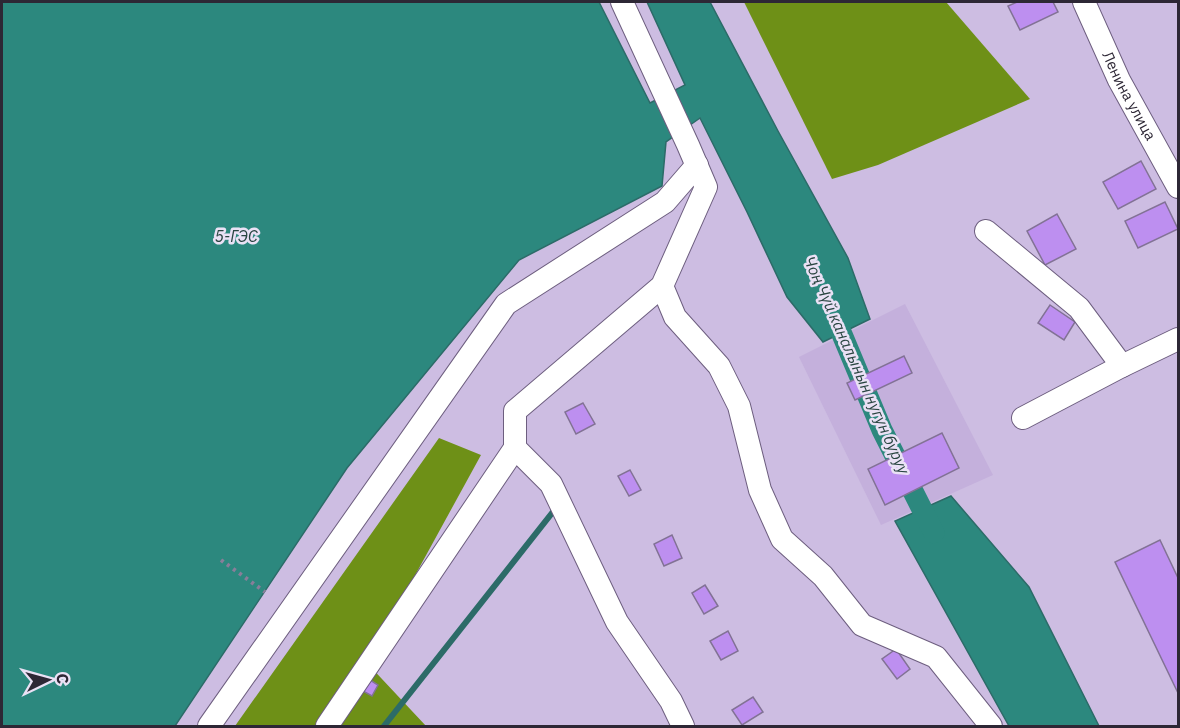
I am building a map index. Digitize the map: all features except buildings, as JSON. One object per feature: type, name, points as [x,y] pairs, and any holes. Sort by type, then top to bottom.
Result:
[{"type":"street","points":[[327,726],[515,448],[515,411],[662,286],[706,187],[622,2]]},
{"type":"street","name":"Ленина улица","points":[[1084,2],[1119,80],[1179,187]]},
{"type":"street","points":[[209,726],[506,304],[665,202],[693,155]]},
{"type":"street","points":[[986,231],[1079,308],[1122,366]]},
{"type":"street","points":[[662,286],[675,317],[719,366],[740,406],[760,490],[782,539],[823,576],[862,625],[936,657],[991,726]]},
{"type":"street","points":[[1023,418],[1122,366],[1176,349]]},
{"type":"street","points":[[515,448],[551,484],[617,622],[671,701],[682,726]]},
{"type":"path","points":[[221,560],[265,592]]},
{"type":"shaded area","points":[[905,304],[993,475],[881,525],[799,357]]},
{"type":"green space","points":[[744,2],[946,2],[1030,99],[878,165],[832,179]]},
{"type":"green space","points":[[439,438],[481,455],[367,663],[426,726],[235,726]]},
{"type":"water","name":"5-ГЭС","points":[[2,2],[599,2],[650,103],[685,85],[647,2],[710,2],[848,258],[870,319],[823,342],[787,297],[700,118],[666,142],[662,186],[519,260],[347,468],[175,726],[2,726]]},
{"type":"water","points":[[951,496],[1029,587],[1099,726],[1009,726],[895,521]]},
{"type":"waterway","name":"Чоң Чүй каналынын нугун буруу","points":[[831,308],[882,430],[934,533]]},
{"type":"waterway","points":[[384,726],[556,508]]}]
